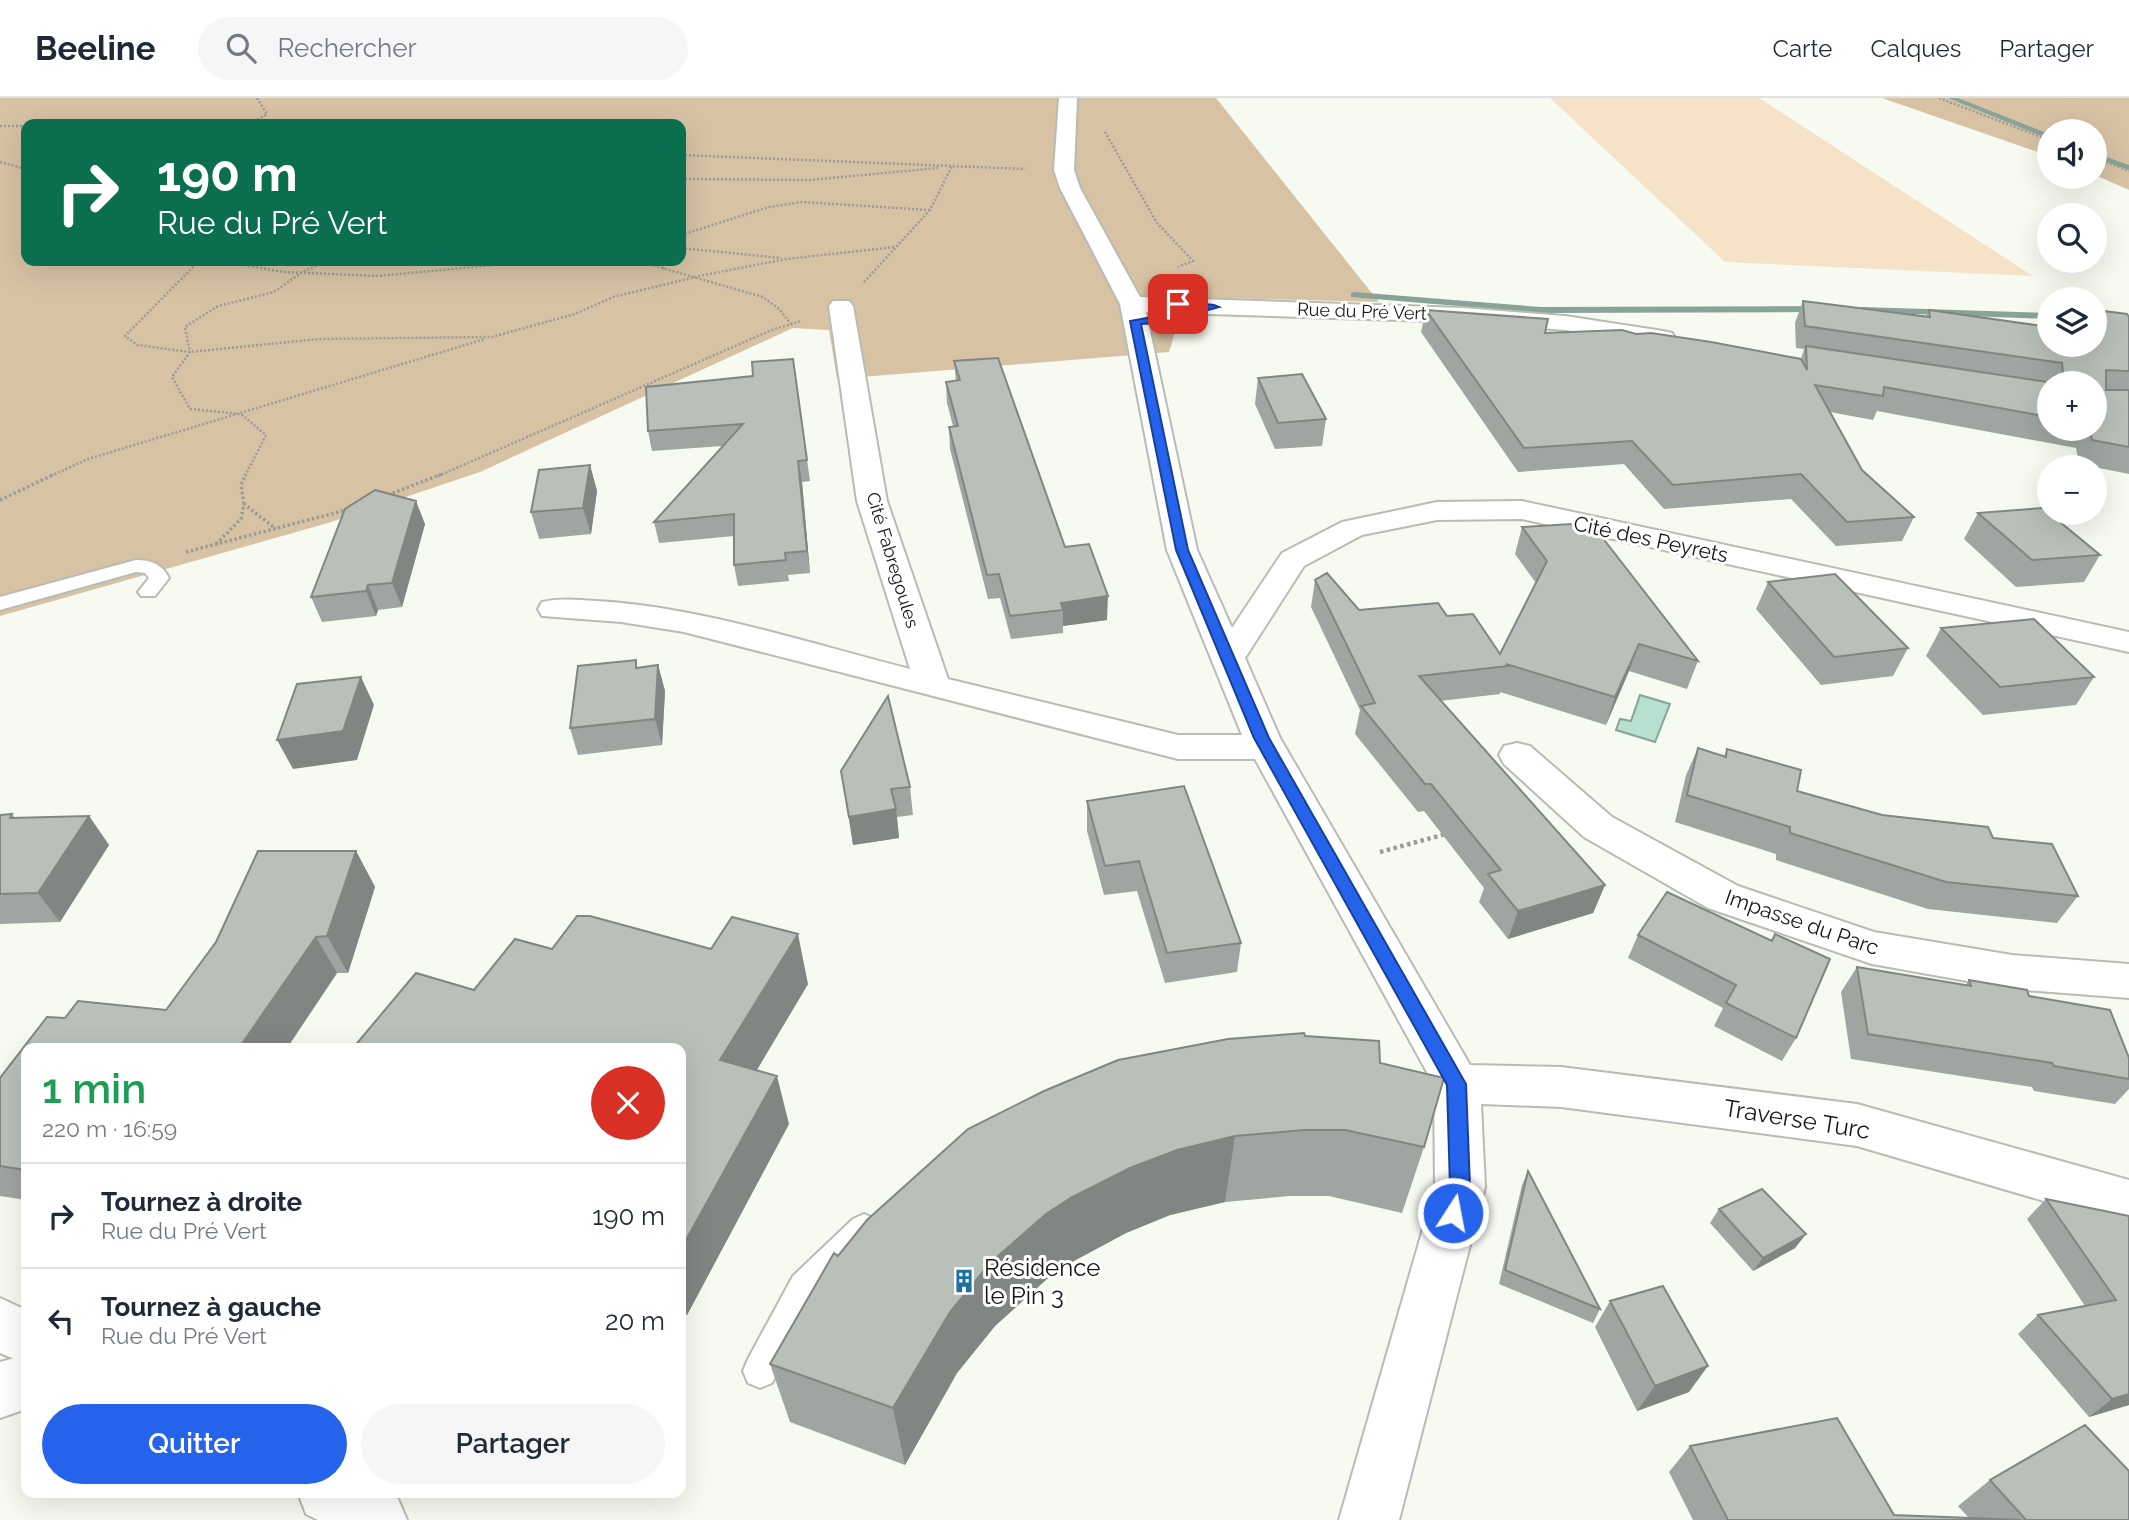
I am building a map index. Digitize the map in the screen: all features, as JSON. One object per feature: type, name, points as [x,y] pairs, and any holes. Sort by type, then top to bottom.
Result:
[{"type":"street","points":[[1068,98],[1064,170],[1070,188],[1131,305],[1182,550],[1267,747],[1333,864],[1443,1084],[1460,1187],[1369,1520]]},
{"type":"street","name":"Rue du Pré Vert","points":[[1131,305],[1160,320],[1214,307],[1476,316],[1565,323],[1690,342]]},
{"type":"street","name":"Cité Fabregoules","points":[[841,306],[872,501],[933,686]]},
{"type":"street","name":"Cité des Peyrets","points":[[1228,659],[1293,560],[1353,528],[1437,511],[1522,510],[2129,642]]},
{"type":"street","points":[[554,609],[621,612],[685,622],[1178,747],[1267,747]]},
{"type":"street","name":"Impasse du Parc","points":[[1517,755],[1598,827],[1723,897],[1872,948],[2012,972],[2129,981]]},
{"type":"street","name":"Traverse Turc","points":[[1443,1084],[1561,1087],[1857,1125],[2129,1203]]},
{"type":"street","points":[[0,1324],[21,1335]]},
{"type":"street","points":[[0,1390],[21,1384]]},
{"type":"street","points":[[336,1498],[377,1520]]},
{"type":"lane","points":[[0,604],[136,566],[152,567],[158,572],[159,578],[148,592]]},
{"type":"lane","points":[[760,1371],[805,1287],[885,1209]]},
{"type":"path","points":[[257,98],[267,114],[258,119]]},
{"type":"path","points":[[1939,98],[2037,135]]},
{"type":"path","points":[[1101,125],[1157,223],[1193,261],[1131,305]]},
{"type":"path","points":[[0,126],[21,126]]},
{"type":"path","points":[[686,155],[1064,170]]},
{"type":"path","points":[[0,162],[21,168]]},
{"type":"path","points":[[2107,163],[2129,171]]},
{"type":"path","points":[[686,179],[875,176],[953,166]]},
{"type":"path","points":[[387,496],[457,469],[774,329],[841,306],[929,210],[953,166]]},
{"type":"path","points":[[686,232],[769,206],[802,202],[929,210]]},
{"type":"path","points":[[0,500],[88,459],[404,362],[575,314],[612,297],[786,259],[896,247]]},
{"type":"path","points":[[686,249],[786,259]]},
{"type":"path","points":[[194,266],[132,325],[125,336],[136,345],[190,352],[319,339],[492,337]]},
{"type":"path","points":[[249,266],[378,276],[483,266]]},
{"type":"path","points":[[216,545],[241,519],[244,504],[241,485],[266,435],[241,414],[190,409],[172,377],[190,352],[185,327],[218,306],[274,292],[302,272],[316,266]]},
{"type":"path","points":[[654,266],[763,297],[779,309],[791,324]]},
{"type":"path","points":[[244,504],[276,529]]},
{"type":"path","points":[[136,566],[351,508]]},
{"type":"path","points":[[1333,864],[1451,833]]},
{"type":"shaded area","points":[[0,98],[1216,98],[1379,302],[1186,297],[1169,352],[837,379],[829,330],[793,328],[480,472],[328,523],[0,616]]},
{"type":"shaded area","points":[[1550,98],[1759,98],[2033,276],[1725,262]]},
{"type":"shaded area","points":[[1882,98],[2129,98],[2129,190],[2107,180],[2107,119],[2037,119],[2037,152]]},
{"type":"shaded area","points":[[1640,695],[1670,704],[1655,742],[1616,730],[1620,719],[1631,721]]},
{"type":"building","points":[[1803,301],[1930,317],[1929,310],[2037,325],[2037,357],[2107,357],[2107,312],[2127,314],[2129,371],[2063,371],[2062,363],[1805,326]]},
{"type":"building","points":[[1426,310],[1548,319],[1545,333],[1622,330],[1711,342],[1801,359],[1807,370],[1806,346],[2037,380],[2037,415],[1884,387],[1883,396],[1815,385],[1862,470],[1914,517],[1847,522],[1801,474],[1673,485],[1632,441],[1524,448]]},
{"type":"building","points":[[998,358],[1065,547],[1089,544],[1108,596],[1061,603],[1063,610],[1010,616],[999,574],[987,575],[949,427],[958,426],[946,382],[960,380],[954,361]]},
{"type":"building","points":[[793,359],[807,460],[798,461],[807,551],[785,553],[786,560],[734,565],[734,514],[654,522],[743,424],[648,431],[646,387],[753,376],[752,362]]},
{"type":"building","points":[[1302,374],[1326,419],[1278,423],[1258,378]]},
{"type":"building","points":[[2107,390],[2129,390],[2129,447],[2097,441],[2107,441]]},
{"type":"building","points":[[590,465],[583,508],[531,512],[539,470]]},
{"type":"building","points":[[375,490],[416,501],[392,583],[368,585],[366,591],[311,597],[345,509]]},
{"type":"building","points":[[2037,508],[2037,525],[2064,525],[2100,555],[2032,560],[1978,513]]},
{"type":"building","points":[[1571,524],[1576,530],[1595,528],[1698,661],[1639,644],[1615,697],[1506,664],[1508,666],[1419,676],[1605,885],[1518,911],[1488,874],[1501,870],[1431,784],[1425,784],[1361,706],[1375,703],[1315,580],[1327,573],[1359,610],[1438,603],[1447,616],[1473,614],[1500,654],[1547,561],[1522,527]]},
{"type":"building","points":[[1835,574],[1908,648],[1834,657],[1768,582]]},
{"type":"building","points":[[2034,619],[2094,677],[2000,687],[1941,628]]},
{"type":"building","points":[[636,660],[636,668],[658,665],[655,719],[570,728],[578,666]]},
{"type":"building","points":[[361,677],[343,731],[277,740],[297,684]]},
{"type":"building","points":[[888,696],[910,787],[891,789],[896,809],[849,817],[841,771]]},
{"type":"building","points":[[1698,748],[1726,757],[1727,749],[1801,770],[1797,791],[1882,815],[1988,827],[1993,838],[2052,844],[2078,896],[1946,882],[1790,833],[1790,827],[1687,795]]},
{"type":"building","points":[[1184,786],[1241,943],[1167,953],[1139,861],[1105,866],[1087,801]]},
{"type":"building","points":[[12,814],[10,818],[89,816],[38,893],[0,894],[0,815]]},
{"type":"building","points":[[258,851],[356,851],[327,936],[316,937],[242,1043],[27,1043],[47,1017],[65,1018],[78,1001],[166,1010],[216,942]]},
{"type":"building","points":[[1667,892],[1772,941],[1775,934],[1830,959],[1796,1038],[1726,1003],[1736,985],[1638,935]]},
{"type":"building","points":[[577,916],[590,916],[711,949],[732,917],[798,934],[720,1060],[777,1076],[686,1240],[686,1043],[357,1043],[416,973],[474,990],[515,939],[552,949]]},
{"type":"building","points":[[1857,967],[1971,986],[1969,980],[2027,990],[2029,996],[2110,1010],[2129,1058],[2129,1079],[2054,1066],[2052,1063],[1868,1034]]},
{"type":"building","points":[[1304,1033],[1305,1036],[1379,1041],[1380,1063],[1444,1078],[1424,1147],[1345,1130],[1304,1130],[1235,1136],[1177,1150],[1130,1168],[1072,1197],[1046,1214],[990,1263],[950,1312],[893,1408],[770,1364],[834,1253],[838,1256],[867,1220],[968,1129],[1044,1091],[1118,1060],[1228,1039]]},
{"type":"building","points":[[21,1051],[21,1169],[0,1166],[0,1078]]},
{"type":"building","points":[[1528,1171],[1600,1309],[1505,1270]]},
{"type":"building","points":[[1762,1189],[1806,1234],[1763,1258],[1719,1209]]},
{"type":"building","points":[[2046,1199],[2129,1216],[2129,1394],[2112,1399],[2038,1315],[2116,1300]]},
{"type":"building","points":[[1663,1286],[1708,1366],[1655,1386],[1610,1301]]},
{"type":"building","points":[[1837,1418],[1894,1515],[2021,1520],[1728,1520],[1690,1446]]},
{"type":"building","points":[[2085,1425],[2129,1471],[2129,1520],[2026,1520],[1990,1480]]},
{"type":"waterway","points":[[1952,98],[2037,132]]},
{"type":"waterway","points":[[2107,160],[2129,168]]},
{"type":"waterway","points":[[1354,295],[1541,310],[1820,309]]},
{"type":"waterway","points":[[1863,310],[2037,316]]},
{"type":"place","name":"Résidence le Pin 3","points":[[964,1281]]},
{"type":"route","points":[[1178,304],[1214,307],[1160,320],[1135,321],[1182,550],[1262,738],[1457,1084],[1460,1187],[1453,1213]]}]
